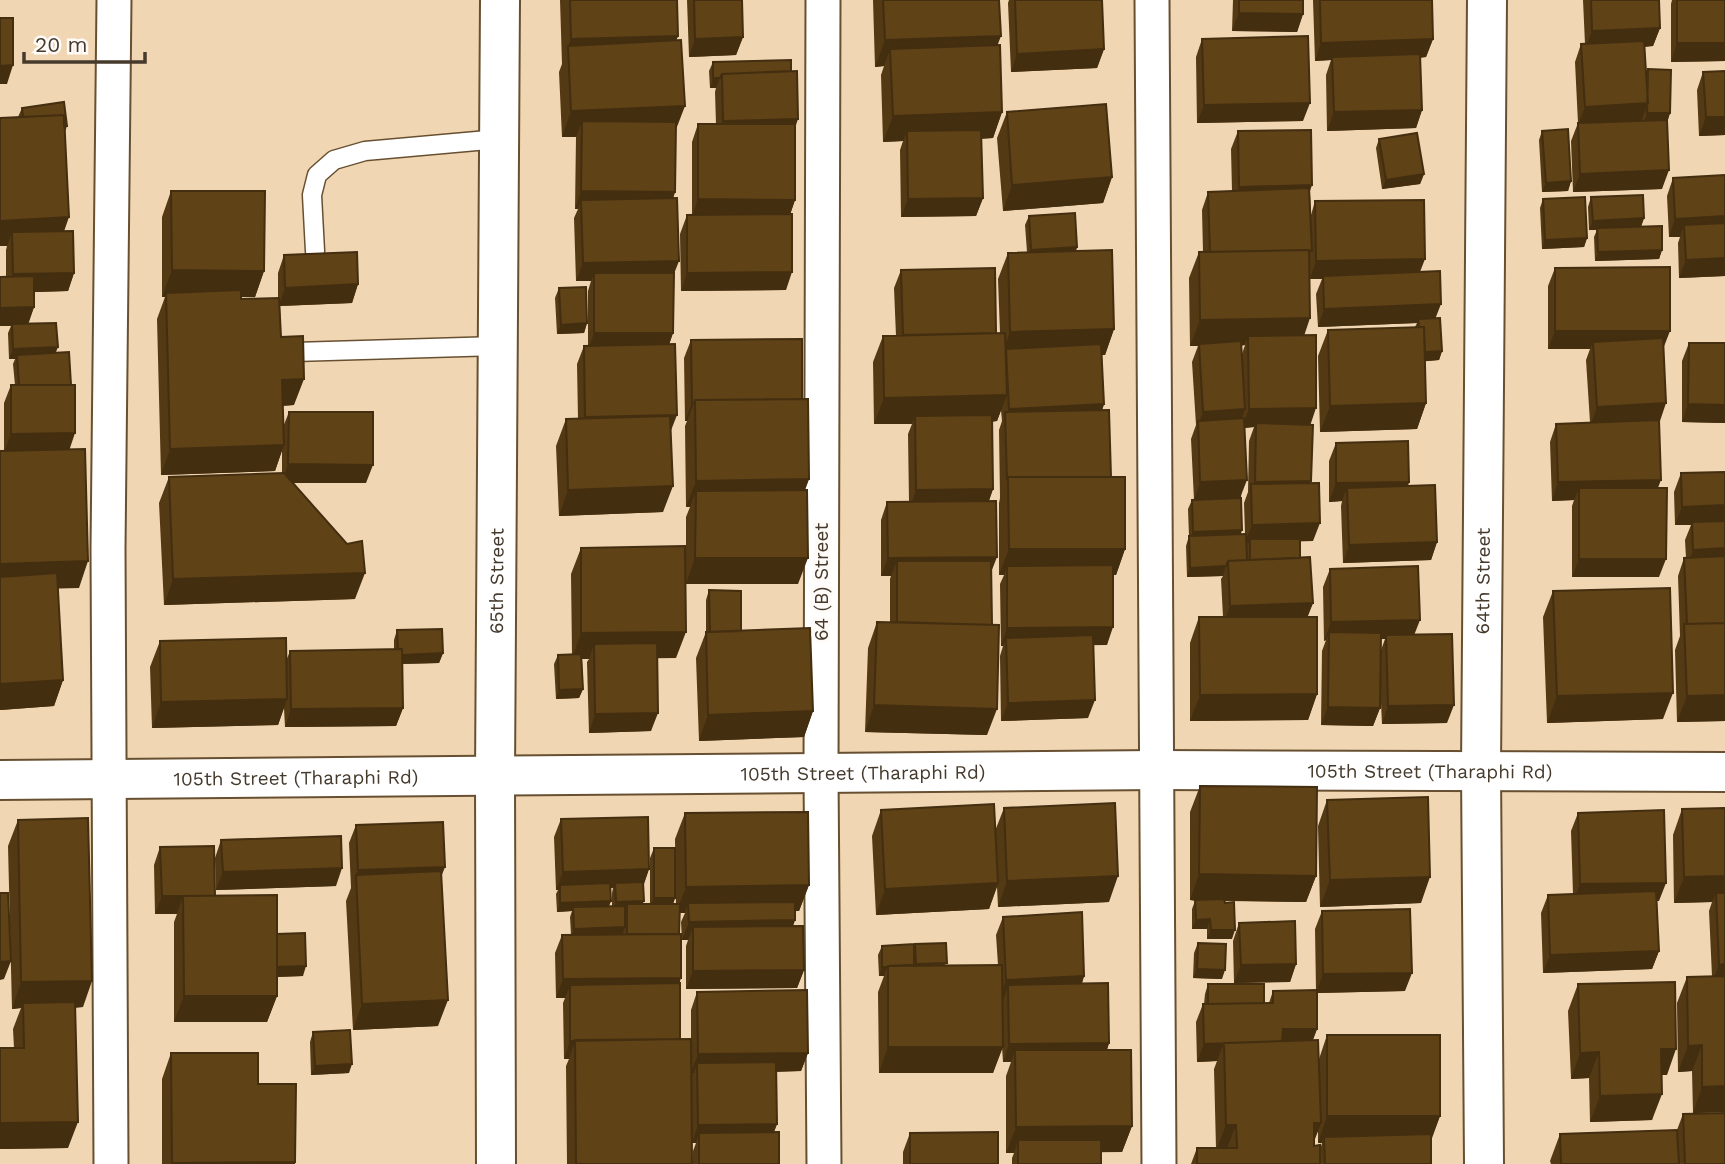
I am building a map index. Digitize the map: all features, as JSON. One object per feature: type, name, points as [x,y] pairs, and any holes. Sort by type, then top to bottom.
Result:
[{"type":"street","points":[[111,1164],[108,535],[114,0]]},
{"type":"street","name":"65th Street","points":[[496,1164],[495,776],[500,0]]},
{"type":"street","name":"64 (B) Street","points":[[823,0],[821,773],[824,1164]]},
{"type":"street","points":[[1153,0],[1159,1164]]},
{"type":"street","name":"64th Street","points":[[1484,1164],[1481,770],[1486,0]]},
{"type":"street","name":"105th Street (Tharaphi Rd)","points":[[0,780],[1157,770],[1725,772]]},
{"type":"lane","points":[[315,251],[312,195],[317,175],[334,160],[365,151],[499,139]]},
{"type":"lane","points":[[294,352],[498,346]]},
{"type":"building","points":[[570,0],[677,0],[678,36],[571,39]]},
{"type":"building","points":[[694,0],[742,0],[743,37],[695,39]]},
{"type":"building","points":[[883,0],[999,0],[1001,36],[885,40]]},
{"type":"building","points":[[1015,0],[1102,0],[1104,49],[1017,54]]},
{"type":"building","points":[[1239,0],[1303,0],[1303,14],[1239,13]]},
{"type":"building","points":[[1320,0],[1432,0],[1433,39],[1321,43]]},
{"type":"building","points":[[1591,0],[1659,0],[1660,28],[1592,31]]},
{"type":"building","points":[[1677,0],[1725,0],[1725,43],[1677,43]]},
{"type":"building","points":[[0,18],[13,18],[13,65],[0,66]]},
{"type":"building","points":[[1308,36],[1310,103],[1204,105],[1202,39]]},
{"type":"building","points":[[681,40],[685,106],[571,111],[568,46]]},
{"type":"building","points":[[1644,41],[1648,103],[1585,107],[1581,44]]},
{"type":"building","points":[[1000,45],[1002,112],[893,116],[890,49]]},
{"type":"building","points":[[1420,54],[1422,110],[1334,112],[1332,57]]},
{"type":"building","points":[[791,60],[791,71],[722,74],[720,78],[713,78],[713,62]]},
{"type":"building","points":[[1648,69],[1671,70],[1670,113],[1647,113]]},
{"type":"building","points":[[797,71],[798,119],[723,121],[722,74]]},
{"type":"building","points":[[1725,71],[1725,117],[1706,117],[1703,72]]},
{"type":"building","points":[[64,102],[67,126],[64,126],[64,115],[23,117],[22,108]]},
{"type":"building","points":[[1106,104],[1112,177],[1012,185],[1007,112]]},
{"type":"building","points":[[64,115],[69,217],[0,221],[0,118]]},
{"type":"building","points":[[1667,120],[1669,170],[1580,174],[1578,123]]},
{"type":"building","points":[[582,121],[676,122],[675,192],[581,191]]},
{"type":"building","points":[[698,124],[795,124],[795,200],[698,199]]},
{"type":"building","points":[[1568,129],[1571,181],[1546,183],[1542,131]]},
{"type":"building","points":[[981,130],[983,198],[908,199],[907,131]]},
{"type":"building","points":[[1311,130],[1312,185],[1239,187],[1238,131]]},
{"type":"building","points":[[1417,133],[1424,174],[1386,180],[1379,139]]},
{"type":"building","points":[[1725,175],[1725,216],[1675,219],[1673,178]]},
{"type":"building","points":[[1309,188],[1312,251],[1210,252],[1208,192]]},
{"type":"building","points":[[171,191],[265,191],[264,271],[172,270]]},
{"type":"building","points":[[1643,195],[1644,218],[1593,221],[1591,197]]},
{"type":"building","points":[[1585,197],[1587,238],[1545,240],[1543,199]]},
{"type":"building","points":[[677,198],[679,261],[583,263],[581,200]]},
{"type":"building","points":[[1424,200],[1425,259],[1316,261],[1315,201]]},
{"type":"building","points":[[1075,213],[1077,247],[1031,250],[1029,216]]},
{"type":"building","points":[[792,214],[792,272],[687,273],[687,215]]},
{"type":"building","points":[[1725,223],[1725,258],[1686,260],[1684,225]]},
{"type":"building","points":[[1662,226],[1662,250],[1598,252],[1597,228]]},
{"type":"building","points":[[73,231],[74,273],[13,274],[12,232]]},
{"type":"building","points":[[1112,250],[1114,329],[1010,332],[1008,253]]},
{"type":"building","points":[[1309,250],[1310,318],[1200,320],[1199,252]]},
{"type":"building","points":[[357,252],[358,284],[285,288],[284,255]]},
{"type":"building","points":[[1670,267],[1670,331],[1555,331],[1555,268]]},
{"type":"building","points":[[995,268],[996,333],[903,335],[901,270]]},
{"type":"building","points":[[1440,271],[1441,304],[1324,309],[1323,276]]},
{"type":"building","points":[[594,273],[674,273],[673,333],[594,333]]},
{"type":"building","points":[[34,276],[34,307],[0,308],[0,277]]},
{"type":"building","points":[[586,287],[587,323],[561,325],[559,288]]},
{"type":"building","points":[[241,290],[241,299],[279,298],[281,337],[303,336],[304,379],[282,380],[284,445],[170,449],[166,293]]},
{"type":"building","points":[[1440,318],[1442,351],[1425,352],[1424,327],[1419,327],[1418,319]]},
{"type":"building","points":[[56,323],[58,347],[13,349],[12,324]]},
{"type":"building","points":[[1424,327],[1426,403],[1330,406],[1328,330]]},
{"type":"building","points":[[1005,333],[1007,395],[884,398],[883,336]]},
{"type":"building","points":[[1316,335],[1316,408],[1249,409],[1248,336]]},
{"type":"building","points":[[1663,338],[1666,403],[1597,407],[1593,342]]},
{"type":"building","points":[[802,339],[802,399],[695,400],[692,403],[691,340]]},
{"type":"building","points":[[1241,341],[1245,409],[1203,412],[1199,344]]},
{"type":"building","points":[[1689,343],[1725,343],[1725,405],[1688,404]]},
{"type":"building","points":[[675,344],[677,415],[585,417],[584,346]]},
{"type":"building","points":[[1101,344],[1104,404],[1009,409],[1006,349]]},
{"type":"building","points":[[69,352],[71,385],[19,385],[17,355]]},
{"type":"building","points":[[11,385],[75,385],[75,433],[11,434]]},
{"type":"building","points":[[808,399],[809,479],[696,481],[695,400]]},
{"type":"building","points":[[1109,410],[1111,477],[1008,477],[1007,480],[1005,412]]},
{"type":"building","points":[[289,412],[373,412],[373,465],[288,464]]},
{"type":"building","points":[[992,415],[993,489],[916,490],[915,416]]},
{"type":"building","points":[[670,416],[673,486],[568,490],[566,419]]},
{"type":"building","points":[[1244,418],[1247,480],[1200,482],[1198,421]]},
{"type":"building","points":[[1659,420],[1661,480],[1558,482],[1556,424]]},
{"type":"building","points":[[1256,423],[1313,425],[1311,481],[1255,482]]},
{"type":"building","points":[[1408,441],[1409,482],[1336,483],[1336,443]]},
{"type":"building","points":[[85,449],[88,561],[0,564],[0,451]]},
{"type":"building","points":[[1725,472],[1725,505],[1682,507],[1681,473]]},
{"type":"building","points":[[284,473],[347,544],[362,541],[365,573],[173,579],[169,477]]},
{"type":"building","points":[[1008,477],[1125,477],[1125,549],[1009,549]]},
{"type":"building","points":[[1319,483],[1320,523],[1252,525],[1251,484]]},
{"type":"building","points":[[1435,485],[1437,542],[1349,545],[1347,488]]},
{"type":"building","points":[[1579,488],[1667,488],[1666,559],[1579,559]]},
{"type":"building","points":[[807,490],[808,558],[695,558],[696,491]]},
{"type":"building","points":[[1241,498],[1242,530],[1193,532],[1192,500]]},
{"type":"building","points":[[996,501],[997,557],[888,558],[887,502]]},
{"type":"building","points":[[1725,521],[1725,548],[1693,550],[1692,522]]},
{"type":"building","points":[[1246,534],[1247,560],[1228,561],[1226,566],[1190,568],[1189,536]]},
{"type":"building","points":[[1250,539],[1300,539],[1300,558],[1250,560]]},
{"type":"building","points":[[685,546],[686,632],[581,633],[581,548]]},
{"type":"building","points":[[1725,556],[1725,623],[1687,624],[1684,558]]},
{"type":"building","points":[[1310,557],[1313,603],[1230,606],[1228,561]]},
{"type":"building","points":[[897,561],[991,561],[992,625],[897,622]]},
{"type":"building","points":[[1113,565],[1113,627],[1007,628],[1007,566]]},
{"type":"building","points":[[1418,566],[1420,620],[1331,622],[1330,569]]},
{"type":"building","points":[[57,573],[63,680],[0,684],[0,577]]},
{"type":"building","points":[[1670,588],[1673,693],[1557,696],[1553,591]]},
{"type":"building","points":[[709,590],[741,591],[741,631],[710,632]]},
{"type":"building","points":[[1199,617],[1317,617],[1317,694],[1200,695]]},
{"type":"building","points":[[877,622],[999,625],[997,709],[874,705]]},
{"type":"building","points":[[1725,623],[1725,695],[1687,696],[1684,624]]},
{"type":"building","points":[[810,628],[813,711],[708,715],[706,632]]},
{"type":"building","points":[[442,629],[443,653],[402,655],[402,649],[398,649],[397,630]]},
{"type":"building","points":[[1329,632],[1381,633],[1380,708],[1328,707]]},
{"type":"building","points":[[1452,634],[1454,705],[1388,706],[1386,635]]},
{"type":"building","points":[[1093,635],[1095,700],[1008,703],[1006,638]]},
{"type":"building","points":[[286,638],[287,699],[161,702],[160,641]]},
{"type":"building","points":[[657,643],[658,713],[595,714],[594,644]]},
{"type":"building","points":[[402,649],[403,708],[291,709],[290,651]]},
{"type":"building","points":[[581,654],[583,689],[559,690],[558,655]]},
{"type":"building","points":[[1200,786],[1317,787],[1316,876],[1199,874]]},
{"type":"building","points":[[1428,797],[1430,877],[1330,880],[1327,800]]},
{"type":"building","points":[[1115,803],[1118,876],[1007,881],[1004,808]]},
{"type":"building","points":[[994,804],[998,883],[885,889],[881,810]]},
{"type":"building","points":[[1725,808],[1725,876],[1684,877],[1682,809]]},
{"type":"building","points":[[1664,810],[1666,883],[1580,884],[1578,813]]},
{"type":"building","points":[[808,812],[809,885],[686,887],[685,813]]},
{"type":"building","points":[[648,817],[649,869],[563,872],[561,819]]},
{"type":"building","points":[[88,818],[92,981],[21,982],[18,820]]},
{"type":"building","points":[[443,822],[445,867],[358,870],[356,825]]},
{"type":"building","points":[[341,836],[342,868],[223,872],[221,840]]},
{"type":"building","points":[[214,846],[215,896],[162,896],[160,847]]},
{"type":"building","points":[[654,848],[675,848],[675,898],[654,898]]},
{"type":"building","points":[[441,871],[448,1000],[362,1004],[356,875]]},
{"type":"building","points":[[643,882],[644,901],[616,902],[615,883]]},
{"type":"building","points":[[610,883],[611,901],[560,903],[560,885]]},
{"type":"building","points":[[1656,891],[1659,951],[1550,955],[1548,895]]},
{"type":"building","points":[[0,893],[8,893],[11,961],[0,962]]},
{"type":"building","points":[[1716,893],[1725,893],[1725,964],[1719,965]]},
{"type":"building","points":[[277,895],[277,996],[184,996],[183,896]]},
{"type":"building","points":[[1224,899],[1225,903],[1234,902],[1235,930],[1211,930],[1210,919],[1196,920],[1195,900]]},
{"type":"building","points":[[795,902],[795,920],[689,922],[688,903]]},
{"type":"building","points":[[627,904],[680,904],[679,934],[627,934]]},
{"type":"building","points":[[625,906],[625,927],[574,929],[573,907]]},
{"type":"building","points":[[1410,909],[1412,973],[1323,974],[1322,911]]},
{"type":"building","points":[[1082,912],[1084,976],[1006,980],[1003,917]]},
{"type":"building","points":[[1295,921],[1296,964],[1241,965],[1239,923]]},
{"type":"building","points":[[803,926],[804,970],[693,971],[693,927]]},
{"type":"building","points":[[305,933],[306,966],[277,967],[277,934]]},
{"type":"building","points":[[681,934],[681,978],[563,979],[562,935]]},
{"type":"building","points":[[946,943],[947,963],[916,964],[915,944]]},
{"type":"building","points":[[1198,943],[1226,944],[1225,970],[1197,969]]},
{"type":"building","points":[[914,944],[914,965],[882,967],[882,946]]},
{"type":"building","points":[[1002,965],[1003,1047],[888,1047],[888,966]]},
{"type":"building","points":[[1725,976],[1725,1086],[1702,1087],[1702,1045],[1688,1046],[1687,977]]},
{"type":"building","points":[[1675,982],[1676,1049],[1661,1049],[1662,1094],[1600,1096],[1599,1052],[1580,1053],[1578,984]]},
{"type":"building","points":[[680,983],[680,1039],[570,1041],[570,985]]},
{"type":"building","points":[[1108,983],[1109,1043],[1009,1044],[1008,985]]},
{"type":"building","points":[[1208,984],[1264,984],[1264,1003],[1208,1004]]},
{"type":"building","points":[[807,990],[808,1053],[698,1054],[697,992]]},
{"type":"building","points":[[1317,990],[1317,1029],[1283,1029],[1282,1041],[1204,1044],[1203,1004],[1273,1003],[1273,991]]},
{"type":"building","points":[[75,1002],[78,1122],[0,1123],[0,1048],[24,1048],[23,1003]]},
{"type":"building","points":[[350,1030],[352,1064],[315,1066],[313,1032]]},
{"type":"building","points":[[1327,1035],[1440,1035],[1440,1116],[1327,1116]]},
{"type":"building","points":[[691,1039],[692,1164],[576,1164],[575,1040]]},
{"type":"building","points":[[1318,1040],[1321,1123],[1314,1123],[1314,1146],[1320,1145],[1320,1164],[1197,1164],[1197,1148],[1237,1148],[1236,1125],[1226,1125],[1224,1043]]},
{"type":"building","points":[[1015,1050],[1131,1050],[1132,1126],[1016,1127]]},
{"type":"building","points":[[171,1053],[258,1053],[258,1084],[296,1084],[295,1162],[172,1163]]},
{"type":"building","points":[[776,1062],[777,1124],[698,1125],[697,1063]]},
{"type":"building","points":[[1725,1113],[1725,1164],[1685,1164],[1683,1114]]},
{"type":"building","points":[[1677,1130],[1679,1164],[1561,1164],[1560,1134]]},
{"type":"building","points":[[779,1132],[779,1164],[699,1164],[699,1133]]},
{"type":"building","points":[[998,1132],[998,1164],[910,1164],[910,1133]]},
{"type":"building","points":[[1431,1134],[1431,1164],[1325,1164],[1324,1137]]},
{"type":"building","points":[[1018,1140],[1101,1140],[1101,1164],[1018,1164]]}]
